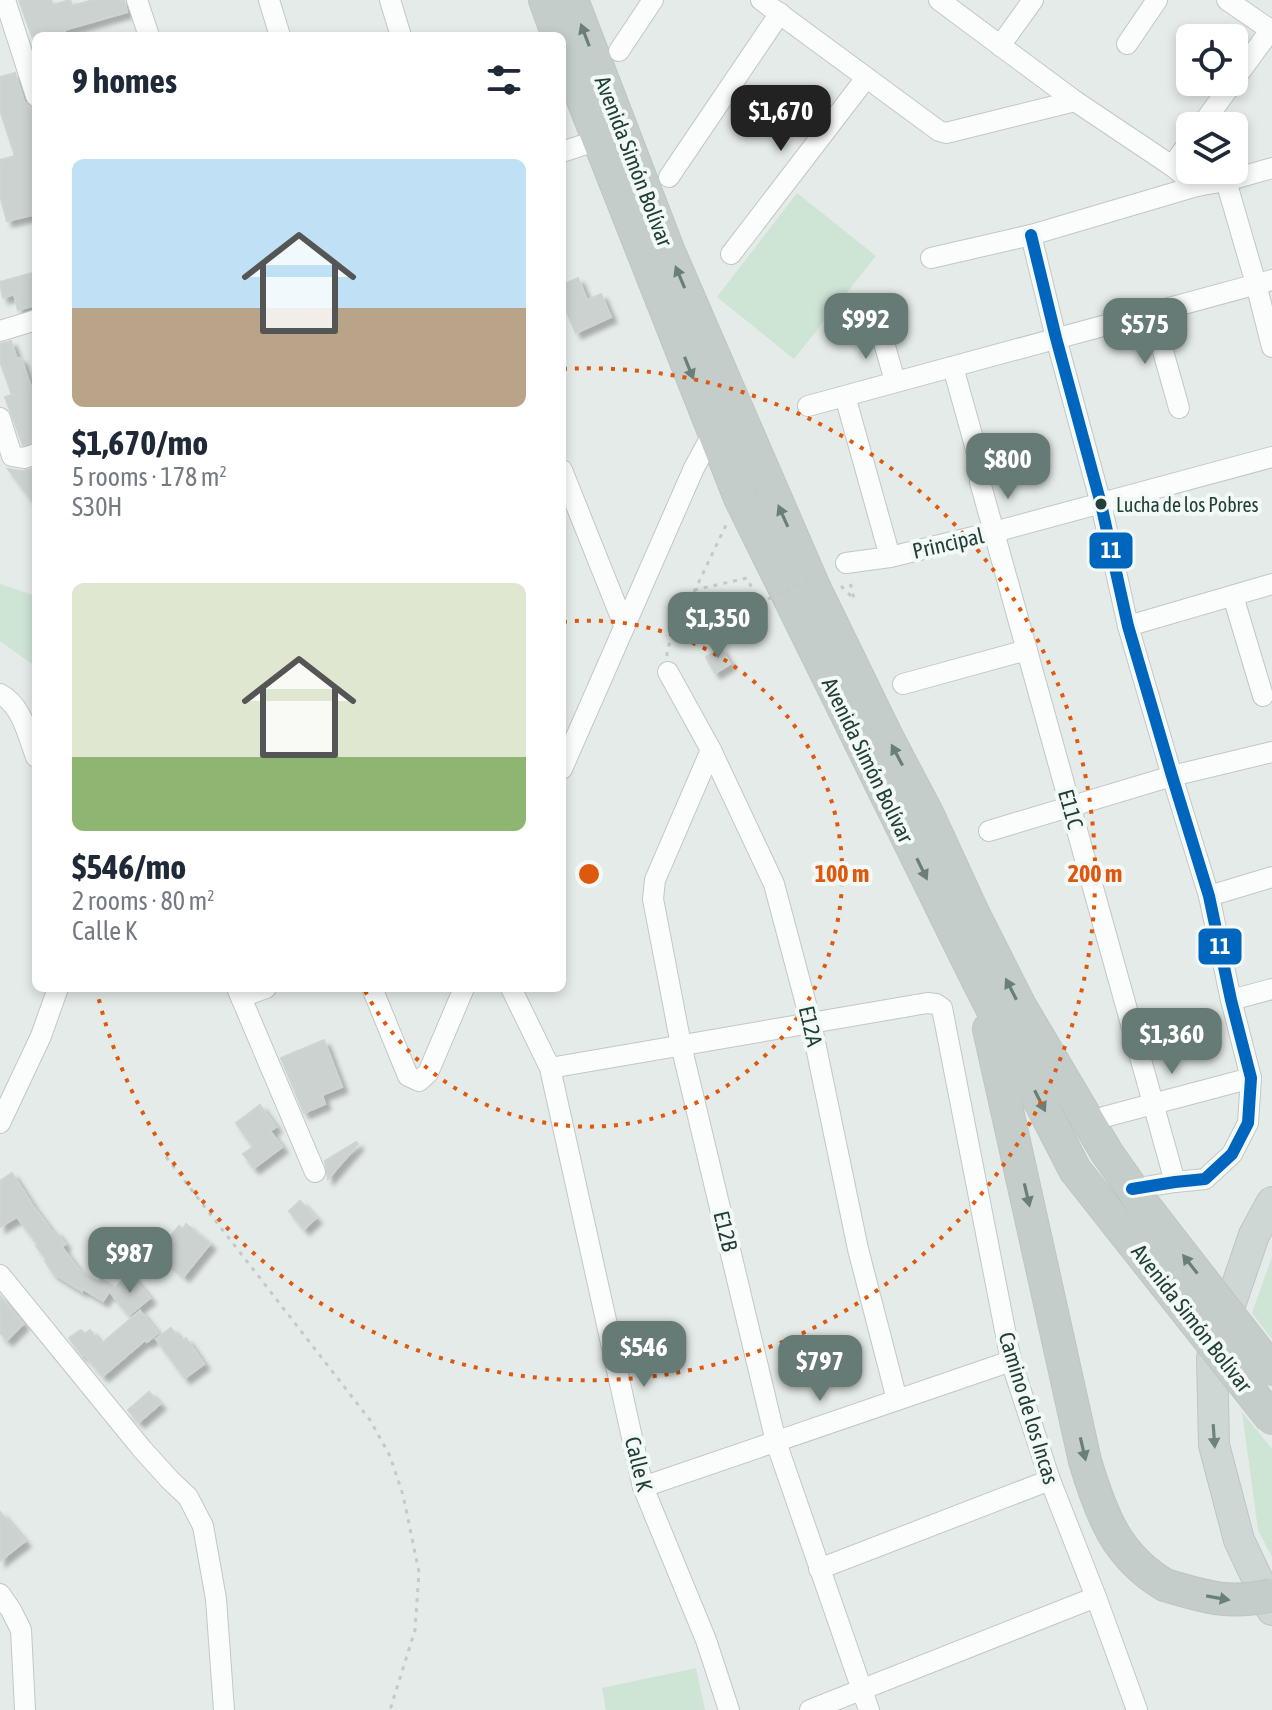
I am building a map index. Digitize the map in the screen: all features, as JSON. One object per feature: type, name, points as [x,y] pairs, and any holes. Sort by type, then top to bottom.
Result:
[{"type":"highway","points":[[545,0],[557,32]]},
{"type":"highway","name":"Avenida Simón Bolívar","points":[[572,0],[669,252],[814,587],[1020,1006],[1107,1153],[1272,1370]]},
{"type":"highway","name":"Avenida Simón Bolívar","points":[[566,57],[740,498],[979,983],[1075,1170],[1272,1419]]},
{"type":"highway","points":[[979,983],[1085,1461],[1110,1528],[1133,1561],[1165,1585],[1194,1594],[1238,1601],[1272,1595]]},
{"type":"main road","points":[[1272,1202],[1254,1235],[1212,1358],[1214,1445],[1239,1540],[1272,1610]]},
{"type":"street","points":[[5,0],[32,84]]},
{"type":"street","points":[[137,0],[148,32]]},
{"type":"street","points":[[269,0],[279,32]]},
{"type":"street","points":[[390,0],[400,32]]},
{"type":"street","points":[[619,51],[653,0]]},
{"type":"street","points":[[761,0],[939,131],[946,133],[1075,101]]},
{"type":"street","points":[[939,0],[1197,186]]},
{"type":"street","points":[[1000,46],[1033,0]]},
{"type":"street","points":[[1127,44],[1157,0]]},
{"type":"street","points":[[1227,0],[1271,30],[1248,61]]},
{"type":"street","points":[[669,177],[780,13]]},
{"type":"street","points":[[731,254],[866,78]]},
{"type":"street","points":[[566,151],[598,140]]},
{"type":"street","points":[[1172,166],[1176,160]]},
{"type":"street","points":[[1248,175],[1272,168]]},
{"type":"street","points":[[931,258],[1031,235],[1209,184]]},
{"type":"street","points":[[1227,184],[1264,282],[1272,347]]},
{"type":"street","points":[[1031,235],[1101,504],[1128,626],[1209,896],[1251,1078],[1248,1123],[1232,1154],[1205,1179],[1175,1182],[1138,1197]]},
{"type":"street","points":[[808,406],[1264,282]]},
{"type":"street","points":[[1152,312],[1179,408]]},
{"type":"street","points":[[0,331],[32,321]]},
{"type":"street","points":[[880,329],[895,381]]},
{"type":"street","points":[[953,367],[979,460]]},
{"type":"street","points":[[845,396],[890,557]]},
{"type":"street","points":[[0,418],[12,456],[26,456]]},
{"type":"street","points":[[566,760],[694,468],[714,431]]},
{"type":"street","name":"Principal","points":[[837,572],[1272,457]]},
{"type":"street","points":[[566,480],[624,625]]},
{"type":"street","name":"E11C","points":[[980,482],[1175,1182]]},
{"type":"street","points":[[1128,626],[1272,584]]},
{"type":"street","points":[[1233,596],[1263,696]]},
{"type":"street","points":[[903,684],[1027,650]]},
{"type":"street","name":"E12A","points":[[668,672],[711,750],[774,884],[811,1023],[858,1249],[897,1400]]},
{"type":"street","points":[[0,694],[16,707],[32,747]]},
{"type":"street","name":"E12B","points":[[711,750],[655,880],[653,899],[681,1045],[776,1442],[869,1710]]},
{"type":"street","points":[[989,831],[1172,776],[1272,752]]},
{"type":"street","points":[[1209,896],[1272,877]]},
{"type":"street","points":[[1231,1000],[1272,989]]},
{"type":"street","points":[[0,1123],[41,1036],[57,992]]},
{"type":"street","points":[[374,992],[408,1076],[419,1081],[428,1073],[462,992]]},
{"type":"street","name":"Calle K","points":[[513,992],[550,1068],[643,1487],[706,1640],[729,1710]]},
{"type":"street","points":[[239,993],[315,1172]]},
{"type":"street","name":"Camino de los Incas","points":[[811,1023],[927,1003],[942,1008],[1011,1361],[1050,1480],[1137,1710]]},
{"type":"street","points":[[550,1068],[811,1023]]},
{"type":"street","points":[[1104,1117],[1251,1078]]},
{"type":"street","points":[[0,1275],[142,1449],[188,1497],[203,1526],[216,1599],[224,1710]]},
{"type":"street","points":[[643,1487],[1011,1361]]},
{"type":"street","points":[[819,1569],[1050,1480]]},
{"type":"street","points":[[0,1594],[21,1630],[25,1710]]},
{"type":"street","points":[[810,1710],[1096,1597]]},
{"type":"path","points":[[668,672],[667,649],[740,498]]},
{"type":"path","points":[[694,590],[747,578],[759,603],[837,572]]},
{"type":"path","points":[[837,572],[854,599],[837,572]]},
{"type":"path","points":[[166,1157],[370,1420],[390,1456],[403,1495],[419,1572],[415,1630],[390,1710]]},
{"type":"green space","points":[[797,193],[876,256],[794,359],[717,297]]},
{"type":"green space","points":[[0,584],[32,595],[32,664],[0,641]]},
{"type":"green space","points":[[1272,1257],[1272,1339],[1252,1313]]},
{"type":"green space","points":[[1242,1412],[1272,1449],[1272,1557],[1258,1530]]},
{"type":"green space","points":[[696,1668],[705,1710],[606,1710],[602,1688]]},
{"type":"building","points":[[19,0],[51,0],[53,5],[70,0],[72,6],[93,0],[124,0],[127,12],[65,32],[32,32],[32,36]]},
{"type":"building","points":[[15,73],[24,101],[32,108],[32,215],[7,221],[0,195],[0,160],[15,156],[0,110],[0,77]]},
{"type":"building","points":[[32,273],[32,306],[18,310],[14,294],[3,298],[0,282]]},
{"type":"building","points":[[578,278],[587,300],[601,294],[611,317],[576,333],[566,310],[566,283]]},
{"type":"building","points":[[11,341],[32,387],[32,442],[23,445],[5,397],[12,395],[0,361],[0,344]]},
{"type":"building","points":[[8,469],[32,469],[32,501]]},
{"type":"building","points":[[721,648],[730,664],[715,673],[706,657]]},
{"type":"building","points":[[324,1040],[342,1087],[322,1095],[325,1104],[304,1113],[281,1058]]},
{"type":"building","points":[[260,1105],[276,1127],[270,1131],[282,1147],[254,1168],[243,1154],[253,1147],[236,1123]]},
{"type":"building","points":[[356,1142],[358,1144],[328,1179],[325,1161]]},
{"type":"building","points":[[12,1173],[53,1233],[55,1231],[65,1244],[62,1247],[78,1269],[98,1282],[101,1278],[113,1286],[103,1301],[53,1273],[38,1245],[17,1217],[0,1227],[0,1181]]},
{"type":"building","points":[[300,1201],[316,1218],[304,1229],[289,1211]]},
{"type":"building","points":[[186,1224],[210,1244],[184,1276],[158,1252],[179,1226],[183,1229]]},
{"type":"building","points":[[130,1274],[150,1298],[129,1315],[110,1292]]},
{"type":"building","points":[[0,1296],[23,1324],[7,1340],[0,1333]]},
{"type":"building","points":[[140,1311],[158,1333],[147,1342],[145,1340],[103,1376],[69,1338],[81,1330],[85,1334],[90,1330],[101,1344]]},
{"type":"building","points":[[171,1328],[181,1341],[186,1338],[204,1364],[185,1378],[156,1339]]},
{"type":"building","points":[[149,1392],[160,1404],[139,1422],[128,1410]]},
{"type":"building","points":[[0,1512],[25,1541],[0,1561]]},
{"type":"transit line","name":"11","points":[[1031,235],[1101,504],[1128,626],[1209,896],[1251,1078],[1248,1123],[1232,1154],[1205,1179],[1132,1189]]},
{"type":"place","name":"Lucha de los Pobres","points":[[1101,504]]}]
